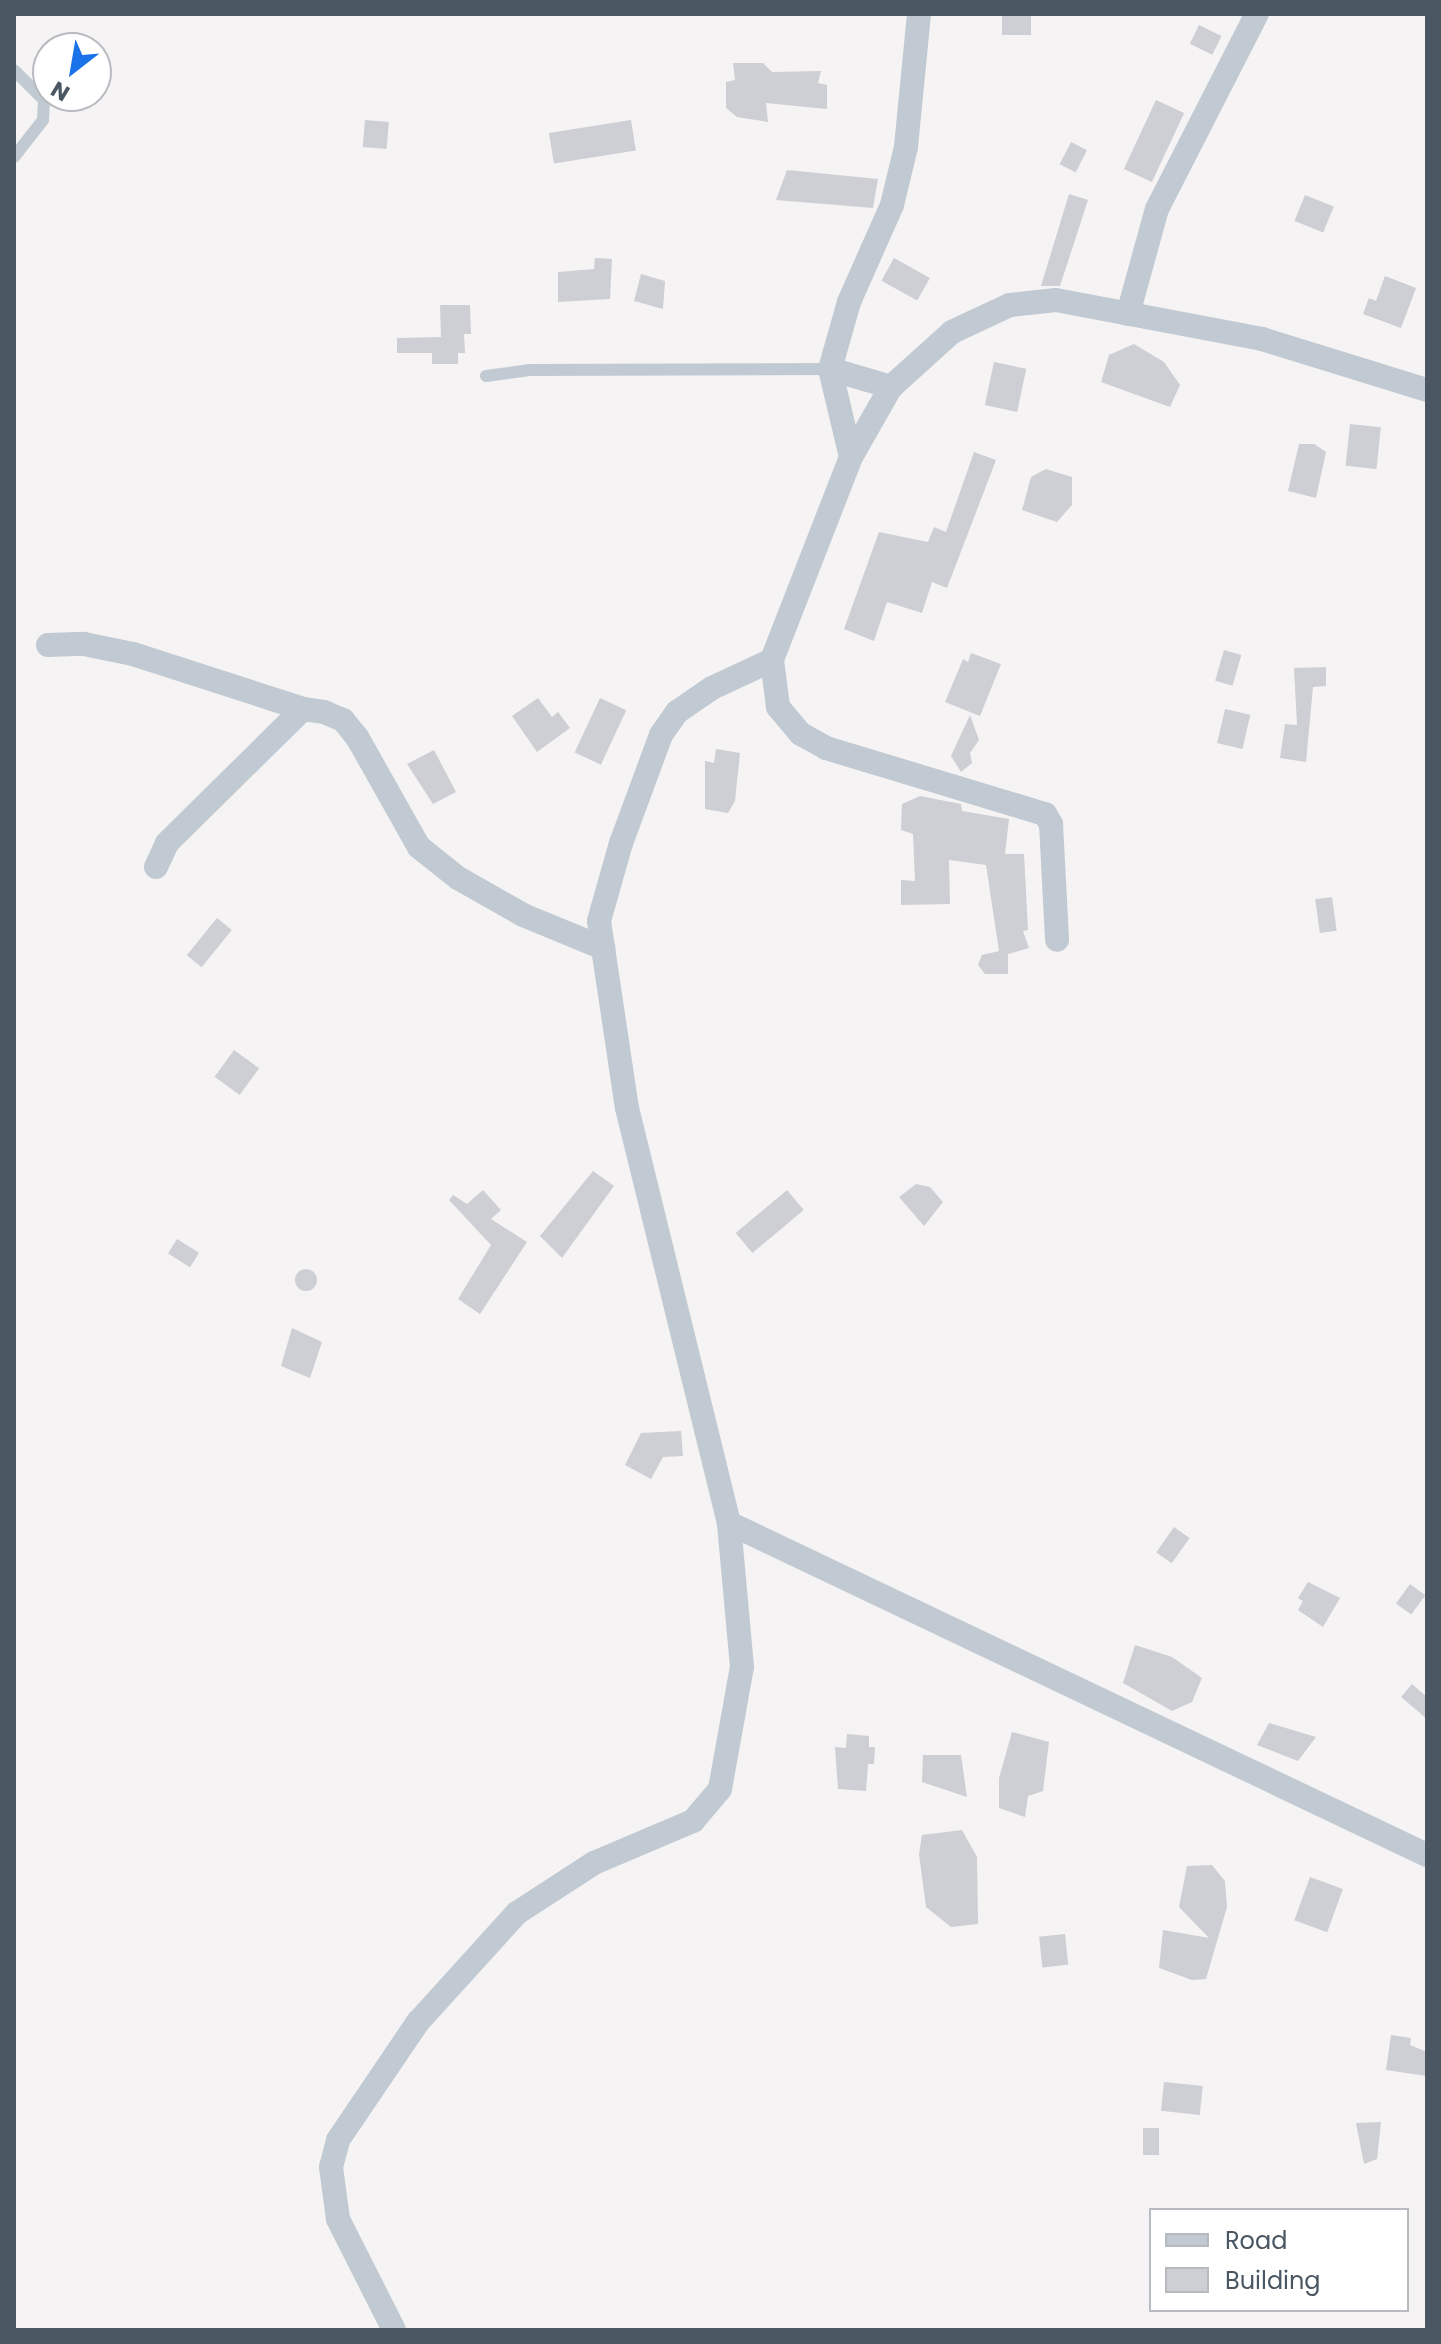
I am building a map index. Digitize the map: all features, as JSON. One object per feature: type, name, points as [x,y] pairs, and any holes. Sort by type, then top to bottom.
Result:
[{"type":"street","points":[[851,457],[830,369],[849,302],[892,205],[906,147],[919,14]]},
{"type":"street","points":[[1128,314],[1157,209],[1257,14]]},
{"type":"street","points":[[1057,940],[1051,824],[1045,814],[826,748],[801,734],[778,707],[772,660],[851,457],[891,387],[952,332],[1010,305],[1056,300],[1262,339],[1427,390]]},
{"type":"street","points":[[830,369],[891,387]]},
{"type":"street","points":[[48,645],[84,644],[133,654],[343,720],[419,847],[458,878],[523,915],[603,948]]},
{"type":"street","points":[[394,2330],[338,2219],[331,2167],[338,2140],[418,2022],[517,1913],[594,1863],[693,1821],[720,1789],[742,1667],[729,1523],[627,1108],[599,921],[621,843],[661,735],[677,712],[712,688],[772,660]]},
{"type":"street","points":[[156,867],[167,843],[303,709]]},
{"type":"street","points":[[729,1523],[1427,1855]]},
{"type":"lane","points":[[14,70],[44,100],[43,120],[14,157]]},
{"type":"lane","points":[[486,376],[530,370],[830,369]]},
{"type":"building","points":[[1002,14],[1031,14],[1031,35],[1002,35]]},
{"type":"building","points":[[1199,25],[1221,36],[1212,55],[1190,44]]},
{"type":"building","points":[[733,63],[763,63],[772,72],[821,71],[818,83],[827,85],[827,109],[766,103],[768,122],[737,117],[726,108],[726,82],[735,80]]},
{"type":"building","points":[[1156,100],[1184,113],[1152,182],[1124,169]]},
{"type":"building","points":[[365,120],[389,122],[387,149],[363,147]]},
{"type":"building","points":[[631,120],[636,151],[554,164],[549,133]]},
{"type":"building","points":[[1071,142],[1087,150],[1076,172],[1060,164]]},
{"type":"building","points":[[787,170],[878,179],[873,208],[776,200]]},
{"type":"building","points":[[1069,194],[1088,200],[1060,286],[1041,286]]},
{"type":"building","points":[[1305,195],[1334,207],[1323,233],[1295,221]]},
{"type":"building","points":[[595,258],[612,259],[610,299],[558,302],[558,272],[594,269]]},
{"type":"building","points":[[894,258],[930,278],[917,301],[881,281]]},
{"type":"building","points":[[641,274],[665,281],[663,309],[634,301]]},
{"type":"building","points":[[1385,276],[1416,288],[1401,328],[1363,314],[1369,298],[1376,301]]},
{"type":"building","points":[[440,305],[470,305],[471,334],[464,334],[465,353],[458,353],[458,364],[432,364],[432,353],[397,353],[397,338],[441,337]]},
{"type":"building","points":[[1134,344],[1164,362],[1180,385],[1170,407],[1101,382],[1109,355]]},
{"type":"building","points":[[994,362],[1026,369],[1017,412],[985,405]]},
{"type":"building","points":[[1350,424],[1381,427],[1376,469],[1346,466]]},
{"type":"building","points":[[1299,444],[1314,444],[1326,452],[1316,498],[1288,491]]},
{"type":"building","points":[[974,452],[996,460],[947,588],[932,582],[922,613],[887,602],[874,641],[844,629],[879,532],[928,542],[934,527],[946,532]]},
{"type":"building","points":[[1046,469],[1072,477],[1072,505],[1057,522],[1022,510],[1031,477]]},
{"type":"building","points":[[1224,650],[1241,655],[1232,686],[1215,681]]},
{"type":"building","points":[[971,653],[1001,664],[980,716],[945,702],[963,659],[968,662]]},
{"type":"building","points":[[1326,667],[1326,686],[1313,687],[1306,762],[1280,758],[1285,724],[1297,725],[1294,668]]},
{"type":"building","points":[[538,698],[552,717],[558,712],[570,728],[537,752],[512,716]]},
{"type":"building","points":[[600,698],[626,710],[601,765],[575,752]]},
{"type":"building","points":[[1225,709],[1250,715],[1242,749],[1217,743]]},
{"type":"building","points":[[970,715],[979,740],[970,753],[972,763],[961,772],[951,756]]},
{"type":"building","points":[[716,749],[740,753],[735,801],[728,813],[705,809],[705,761],[714,763]]},
{"type":"building","points":[[434,750],[456,792],[433,804],[407,764]]},
{"type":"building","points":[[920,796],[961,804],[962,811],[1009,819],[1005,854],[1024,854],[1028,930],[1023,931],[1029,948],[1008,954],[1008,974],[985,974],[978,965],[982,955],[999,951],[986,865],[949,860],[950,904],[901,905],[901,880],[915,881],[913,834],[901,830],[902,804]]},
{"type":"building","points":[[1332,897],[1337,931],[1320,933],[1315,899]]},
{"type":"building","points":[[217,918],[232,930],[202,967],[187,955]]},
{"type":"building","points":[[234,1050],[259,1068],[240,1095],[215,1077]]},
{"type":"building","points":[[593,1171],[614,1186],[562,1258],[540,1236]]},
{"type":"building","points":[[916,1184],[930,1187],[943,1202],[924,1226],[899,1197]]},
{"type":"building","points":[[483,1190],[501,1210],[491,1219],[527,1242],[480,1314],[458,1299],[491,1245],[449,1200],[453,1195],[467,1204]]},
{"type":"building","points":[[787,1190],[804,1210],[752,1253],[736,1233]]},
{"type":"building","points":[[177,1239],[199,1253],[190,1267],[168,1253]]},
{"type":"building","points":[[306,1269],[314,1272],[317,1280],[314,1288],[306,1291],[298,1288],[295,1280],[298,1272]]},
{"type":"building","points":[[292,1328],[322,1342],[310,1378],[281,1366]]},
{"type":"building","points":[[681,1431],[683,1456],[663,1457],[651,1479],[625,1465],[641,1433]]},
{"type":"building","points":[[1174,1527],[1190,1538],[1172,1563],[1156,1552]]},
{"type":"building","points":[[1308,1582],[1340,1598],[1323,1627],[1298,1610],[1303,1601],[1298,1598]]},
{"type":"building","points":[[1410,1584],[1425,1595],[1411,1615],[1396,1603]]},
{"type":"building","points":[[1135,1645],[1172,1657],[1202,1678],[1192,1702],[1172,1711],[1123,1683]]},
{"type":"building","points":[[1412,1684],[1427,1697],[1427,1719],[1401,1697]]},
{"type":"building","points":[[1269,1723],[1316,1737],[1298,1761],[1257,1745]]},
{"type":"building","points":[[1012,1732],[1049,1742],[1043,1791],[1028,1796],[1025,1817],[999,1808],[999,1778]]},
{"type":"building","points":[[847,1734],[869,1736],[869,1747],[875,1747],[874,1764],[868,1764],[866,1791],[838,1789],[835,1747],[846,1748]]},
{"type":"building","points":[[923,1755],[961,1755],[967,1797],[922,1782]]},
{"type":"building","points":[[962,1830],[977,1857],[978,1924],[951,1927],[926,1907],[919,1854],[922,1835]]},
{"type":"building","points":[[1212,1865],[1225,1881],[1227,1907],[1206,1979],[1192,1980],[1159,1968],[1163,1930],[1209,1938],[1179,1907],[1187,1866]]},
{"type":"building","points":[[1310,1877],[1343,1889],[1327,1932],[1294,1920]]},
{"type":"building","points":[[1065,1934],[1068,1965],[1042,1968],[1039,1937]]},
{"type":"building","points":[[1391,2035],[1411,2038],[1410,2045],[1427,2052],[1427,2076],[1386,2070]]},
{"type":"building","points":[[1164,2082],[1203,2086],[1200,2115],[1161,2111]]},
{"type":"building","points":[[1381,2122],[1377,2159],[1364,2164],[1356,2123]]},
{"type":"building","points":[[1143,2128],[1159,2128],[1159,2155],[1143,2155]]}]
